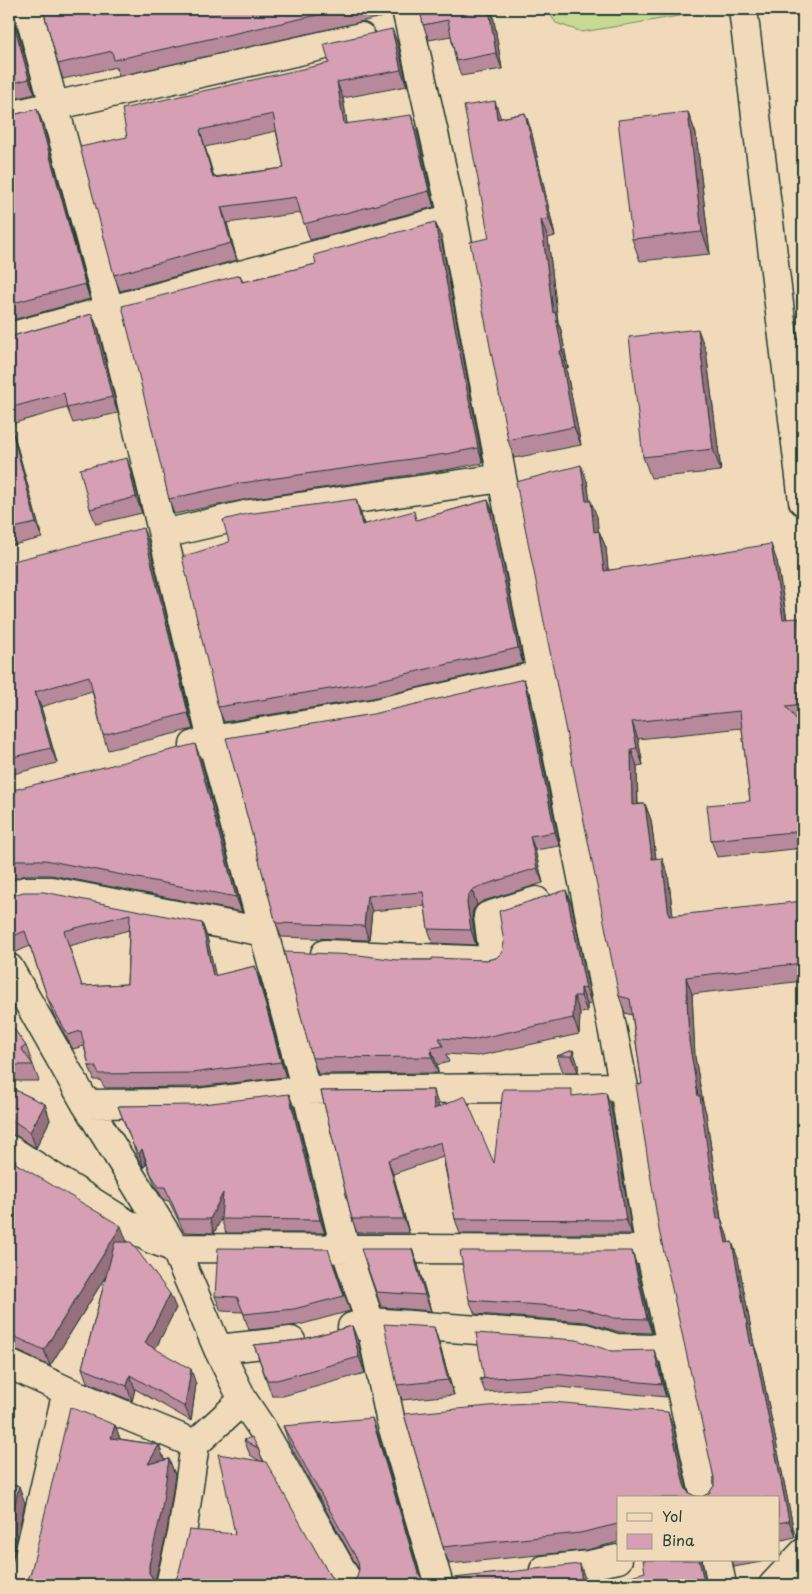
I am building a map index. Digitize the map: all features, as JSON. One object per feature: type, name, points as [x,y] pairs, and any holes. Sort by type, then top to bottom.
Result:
[{"type":"street","points":[[28,9],[109,309],[155,529],[306,1090],[345,1248],[370,1322],[390,1418],[438,1583],[466,1578]]},
{"type":"street","points":[[744,9],[792,321],[803,501]]},
{"type":"street","points":[[9,116],[397,25],[453,218],[540,675],[624,1087],[650,1250],[704,1496]]},
{"type":"street","points":[[9,337],[453,218]]},
{"type":"street","points":[[155,529],[502,478]]},
{"type":"street","points":[[173,750],[212,740],[376,713],[540,675]]},
{"type":"street","points":[[9,897],[24,891],[51,891],[266,942],[494,961],[488,916],[584,886]]},
{"type":"street","points":[[9,968],[86,1104],[175,1248],[218,1349],[243,1400],[263,1430],[350,1585]]},
{"type":"street","points":[[86,1104],[197,1103],[306,1090],[624,1087]]},
{"type":"street","points":[[9,1149],[151,1239],[175,1248],[650,1250]]},
{"type":"street","points":[[218,1349],[302,1340],[370,1322],[585,1338],[616,1348],[652,1349],[671,1345]]},
{"type":"street","points":[[9,1364],[67,1391],[195,1444]]},
{"type":"street","points":[[22,1585],[67,1391]]},
{"type":"street","points":[[170,1585],[182,1534],[195,1444],[243,1400]]},
{"type":"street","points":[[657,1411],[686,1414]]},
{"type":"street","points":[[361,1421],[419,1415]]},
{"type":"street","points":[[263,1430],[292,1427]]},
{"type":"street","points":[[773,1585],[803,1553]]},
{"type":"street","points":[[523,1572],[589,1565],[617,1559]]},
{"type":"street","points":[[717,1562],[722,1585]]},
{"type":"green space","points":[[546,9],[722,9],[582,32],[556,23]]},
{"type":"building","points":[[9,9],[29,79],[9,84]]},
{"type":"building","points":[[43,9],[345,9],[114,60],[112,51],[58,64]]},
{"type":"building","points":[[420,9],[489,9],[496,53],[456,61],[448,20],[423,25]]},
{"type":"building","points":[[392,29],[401,70],[337,82],[344,124],[411,115],[429,191],[304,224],[296,197],[221,207],[231,243],[114,275],[80,147],[127,137],[122,109],[329,63],[324,44]],"holes":[[[273,114],[284,168],[213,178],[200,130]]]},
{"type":"building","points":[[495,101],[497,119],[525,113],[549,219],[541,220],[553,313],[555,312],[574,427],[508,440],[470,242],[489,238],[464,106]]},
{"type":"building","points":[[37,109],[85,284],[9,304],[9,116]]},
{"type":"building","points":[[688,112],[702,232],[632,239],[618,120]]},
{"type":"building","points":[[435,222],[478,448],[242,483],[169,499],[122,306],[240,275],[242,282],[316,264],[314,255]]},
{"type":"building","points":[[92,314],[112,397],[67,408],[64,393],[9,408],[9,337]]},
{"type":"building","points":[[698,329],[713,449],[643,457],[629,337]]},
{"type":"building","points":[[9,419],[36,523],[9,529]]},
{"type":"building","points":[[127,458],[136,497],[90,509],[80,469]]},
{"type":"building","points":[[581,465],[586,501],[591,501],[594,532],[599,531],[604,571],[771,544],[783,619],[799,618],[803,659],[803,704],[786,706],[803,728],[803,831],[711,840],[707,805],[750,801],[740,711],[632,722],[637,748],[631,749],[632,805],[645,804],[652,859],[662,858],[669,916],[803,901],[803,963],[686,977],[689,1041],[698,1096],[700,1096],[717,1219],[721,1218],[726,1243],[732,1242],[751,1346],[754,1345],[789,1521],[780,1523],[780,1496],[704,1496],[709,1493],[714,1486],[714,1478],[659,1230],[636,1085],[642,1084],[630,999],[619,996],[516,482]]},
{"type":"building","points":[[356,499],[362,525],[414,511],[416,520],[488,500],[518,648],[367,683],[218,707],[182,557],[229,542],[223,520],[247,514]]},
{"type":"building","points":[[143,528],[188,713],[103,735],[89,676],[35,692],[51,748],[9,758],[9,562]]},
{"type":"building","points":[[524,679],[555,832],[530,836],[537,868],[472,890],[468,896],[467,903],[471,930],[428,929],[423,892],[367,896],[364,926],[276,923],[226,738],[373,714]]},
{"type":"building","points":[[195,744],[236,897],[45,860],[19,860],[9,864],[9,791]]},
{"type":"building","points":[[566,890],[586,989],[581,988],[581,996],[574,996],[573,1018],[472,1040],[439,1038],[443,1046],[431,1048],[432,1057],[312,1058],[284,952],[359,955],[397,960],[432,960],[432,958],[487,960],[496,958],[502,952],[504,943],[499,911]]},
{"type":"building","points":[[23,892],[44,892],[202,923],[213,976],[255,966],[281,1062],[191,1073],[99,1074],[95,1066],[89,1066],[81,1031],[68,1035],[48,999],[25,931],[9,938],[9,897]],"holes":[[[130,914],[127,984],[82,986],[64,931]]]},
{"type":"building","points":[[9,1022],[26,1046],[21,1048],[33,1065],[9,1065]]},
{"type":"building","points":[[573,1050],[572,1056],[557,1056]]},
{"type":"building","points":[[9,1087],[45,1104],[30,1132],[9,1119]]},
{"type":"building","points":[[503,1089],[572,1089],[572,1096],[606,1092],[626,1220],[455,1219],[441,1142],[388,1160],[404,1219],[352,1219],[321,1091],[433,1090],[434,1109],[465,1096],[494,1163]]},
{"type":"building","points":[[289,1094],[320,1220],[221,1219],[223,1193],[210,1219],[179,1219],[165,1187],[159,1187],[151,1174],[142,1149],[139,1154],[133,1145],[118,1106],[194,1105]]},
{"type":"building","points":[[9,1155],[16,1160],[15,1163],[121,1226],[44,1350],[9,1334]]},
{"type":"building","points":[[115,1242],[131,1242],[170,1294],[145,1343],[191,1369],[185,1407],[130,1375],[127,1386],[82,1368]]},
{"type":"building","points":[[218,1248],[328,1249],[344,1296],[294,1309],[244,1314],[237,1297],[215,1296]]},
{"type":"building","points":[[361,1249],[412,1249],[425,1295],[376,1292]]},
{"type":"building","points":[[460,1251],[632,1251],[647,1319],[614,1318],[581,1308],[469,1300]]},
{"type":"building","points":[[384,1324],[434,1327],[448,1380],[397,1385]]},
{"type":"building","points":[[352,1326],[359,1357],[277,1380],[267,1380],[254,1345],[300,1340]]},
{"type":"building","points":[[476,1333],[577,1340],[611,1351],[654,1350],[662,1384],[554,1374],[480,1379],[484,1378]]},
{"type":"building","points":[[552,1402],[668,1412],[684,1485],[687,1491],[694,1496],[617,1496],[617,1524],[580,1533],[443,1547],[404,1414]]},
{"type":"building","points":[[70,1407],[115,1425],[111,1438],[159,1445],[148,1464],[169,1459],[161,1514],[149,1565],[149,1573],[154,1580],[161,1584],[176,1579],[189,1530],[235,1534],[218,1454],[266,1462],[330,1576],[343,1584],[352,1582],[357,1577],[358,1561],[283,1426],[372,1418],[418,1573],[423,1580],[430,1584],[438,1583],[445,1579],[580,1564],[582,1585],[9,1585],[9,1582],[21,1583],[28,1579],[31,1572]]},
{"type":"building","points":[[252,1437],[258,1448],[244,1440]]},
{"type":"building","points":[[9,1484],[19,1486],[9,1530]]},
{"type":"building","points":[[643,1562],[699,1562],[705,1585],[599,1585],[645,1572]]}]
